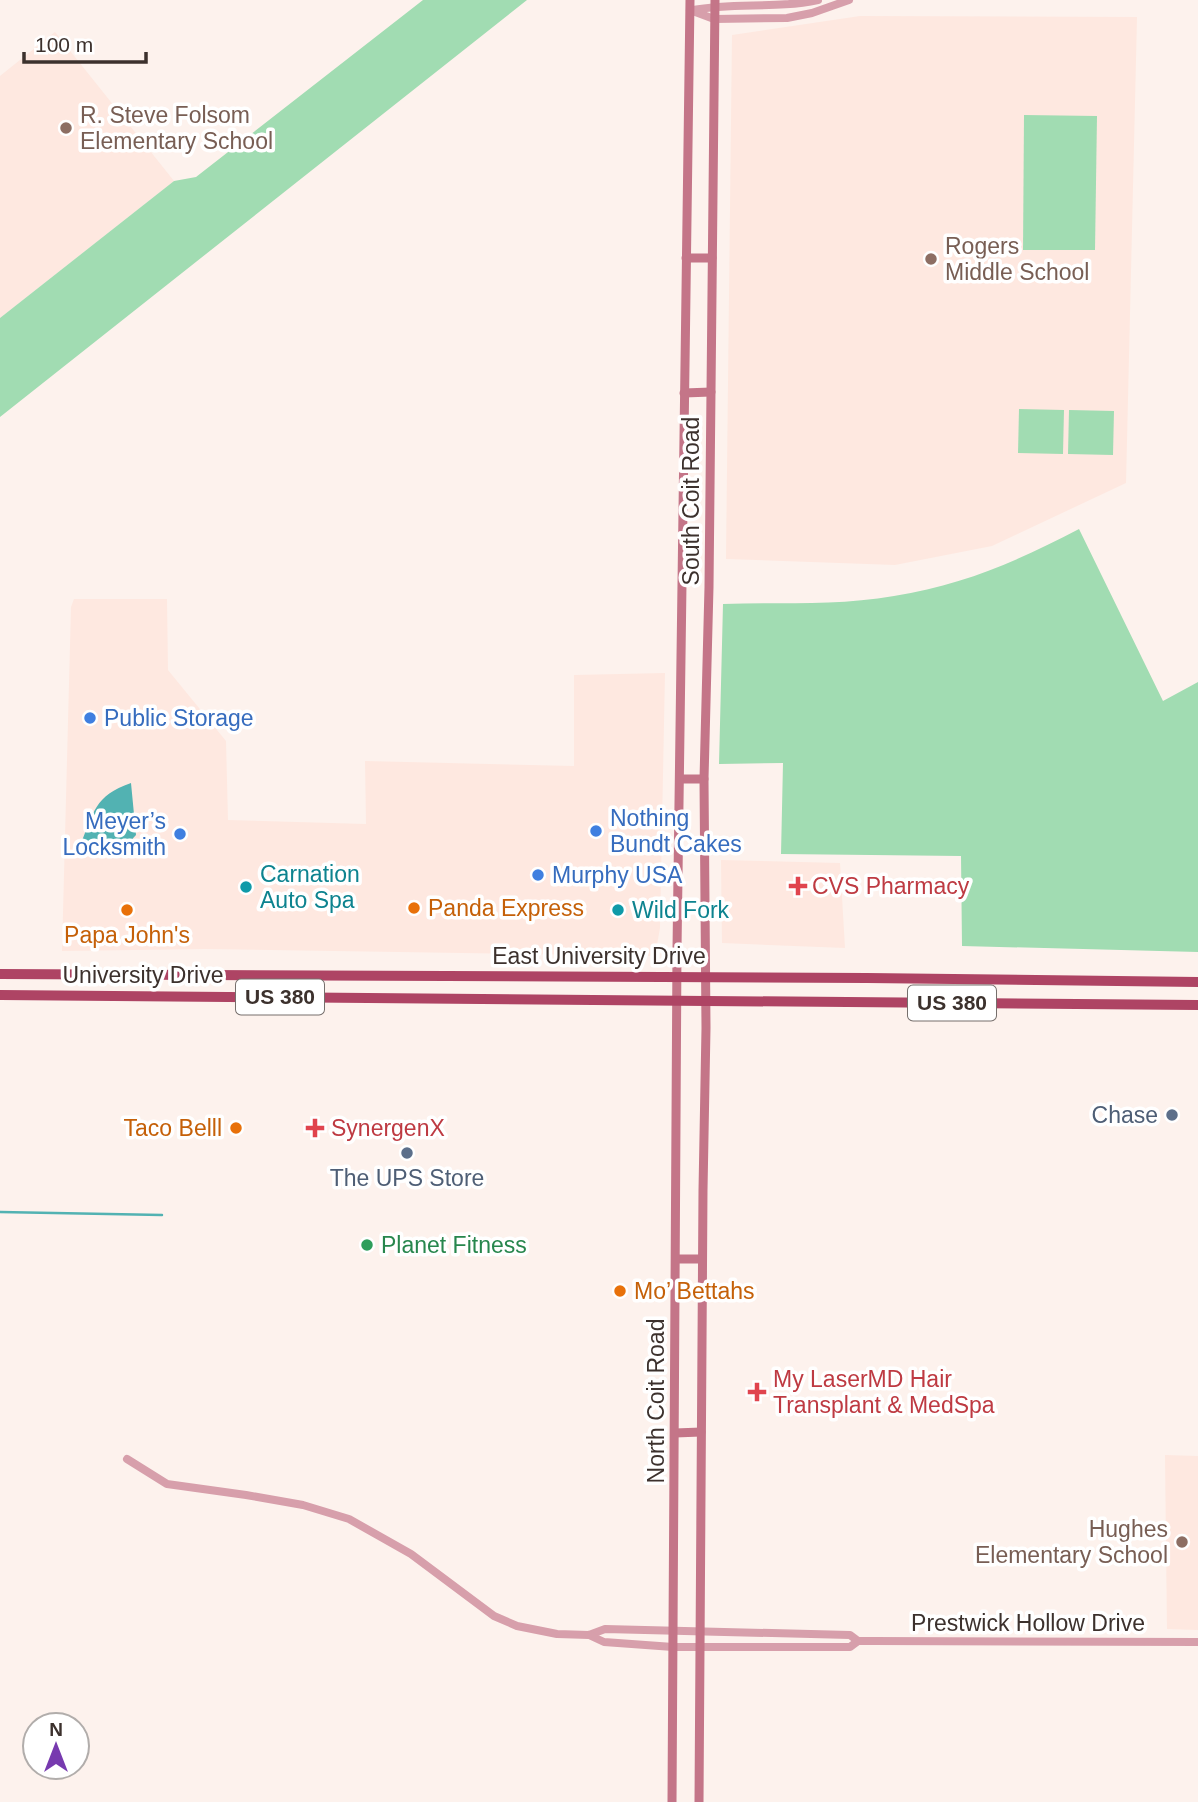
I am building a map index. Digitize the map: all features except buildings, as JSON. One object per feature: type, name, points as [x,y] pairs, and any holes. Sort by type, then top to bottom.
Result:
[{"type":"highway","name":"East University Drive","points":[[0,974],[1198,982]]},
{"type":"highway","name":"University Drive","points":[[0,995],[706,1001]]},
{"type":"highway","name":"US 380","points":[[706,1001],[1198,1005]]},
{"type":"main road","name":"South Coit Road","points":[[706,1001],[704,779],[709,587],[715,3]]},
{"type":"main road","name":"South Coit Road","points":[[678,1001],[690,5]]},
{"type":"main road","points":[[686,258],[712,258]]},
{"type":"main road","points":[[684,393],[711,392]]},
{"type":"main road","points":[[680,779],[704,779]]},
{"type":"main road","name":"North Coit Road","points":[[673,1802],[678,1001]]},
{"type":"main road","name":"North Coit Road","points":[[699,1802],[706,1001]]},
{"type":"main road","points":[[677,1259],[702,1259]]},
{"type":"main road","points":[[675,1433],[701,1432]]},
{"type":"street","points":[[690,5],[790,5],[818,0]]},
{"type":"street","points":[[690,5],[715,19],[791,17],[849,0]]},
{"type":"street","points":[[790,5],[791,17]]},
{"type":"street","name":"Prestwick Hollow Drive","points":[[127,1459],[167,1484],[280,1501],[349,1520],[411,1554],[494,1616],[517,1626],[557,1634],[589,1634],[605,1629],[850,1634],[859,1641]]},
{"type":"street","name":"Prestwick Hollow Drive","points":[[589,1634],[604,1642],[699,1648],[850,1647],[859,1641],[1198,1642]]},
{"type":"shaded area","name":"Rogers Middle School","points":[[860,16],[1137,17],[1126,483],[992,546],[895,565],[726,559],[732,35]]},
{"type":"shaded area","name":"R. Steve Folsom Elementary School","points":[[55,32],[174,181],[0,318],[0,76]]},
{"type":"shaded area","points":[[74,599],[167,599],[168,670],[226,741],[228,820],[366,824],[365,761],[574,766],[574,675],[665,673],[660,928],[655,956],[205,949],[62,951],[71,607]]},
{"type":"shaded area","points":[[721,860],[840,863],[845,948],[722,943]]},
{"type":"shaded area","name":"Hughes Elementary School","points":[[1165,1455],[1198,1456],[1198,1630],[1167,1629]]},
{"type":"green space","points":[[423,0],[527,0],[0,417],[0,318],[174,181],[196,177]]},
{"type":"green space","points":[[1024,115],[1097,116],[1095,250],[1023,250]]},
{"type":"green space","points":[[1019,409],[1064,410],[1063,454],[1018,453]]},
{"type":"green space","points":[[1069,410],[1114,411],[1113,455],[1068,454]]},
{"type":"green space","points":[[1079,529],[1163,701],[1198,682],[1198,952],[962,946],[961,856],[781,854],[783,763],[719,764],[723,604],[852,601],[919,591],[990,570]]},
{"type":"water","points":[[131,783],[136,835],[123,849],[100,851],[80,846],[102,800]]},
{"type":"waterway","points":[[0,1212],[162,1215]]},
{"type":"place","name":"R. Steve Folsom Elementary School","points":[[66,128]]},
{"type":"place","name":"Rogers Middle School","points":[[931,259]]},
{"type":"place","name":"Public Storage","points":[[90,718]]},
{"type":"place","name":"Nothing Bundt Cakes","points":[[596,831]]},
{"type":"place","name":"Meyer’s Locksmith","points":[[180,834]]},
{"type":"place","name":"Murphy USA","points":[[538,875]]},
{"type":"place","name":"CVS Pharmacy","points":[[798,886]]},
{"type":"place","name":"Carnation Auto Spa","points":[[246,887]]},
{"type":"place","name":"Panda Express","points":[[414,908]]},
{"type":"place","name":"Papa John's","points":[[127,910]]},
{"type":"place","name":"Wild Fork","points":[[618,910]]},
{"type":"place","name":"Chase","points":[[1172,1115]]},
{"type":"place","name":"Taco Belll","points":[[236,1128]]},
{"type":"place","name":"SynergenX","points":[[315,1128]]},
{"type":"place","name":"The UPS Store","points":[[407,1153]]},
{"type":"place","name":"Planet Fitness","points":[[367,1245]]},
{"type":"place","name":"Mo’ Bettahs","points":[[620,1291]]},
{"type":"place","name":"My LaserMD Hair Transplant & MedSpa","points":[[757,1392]]},
{"type":"place","name":"Hughes Elementary School","points":[[1182,1542]]}]
